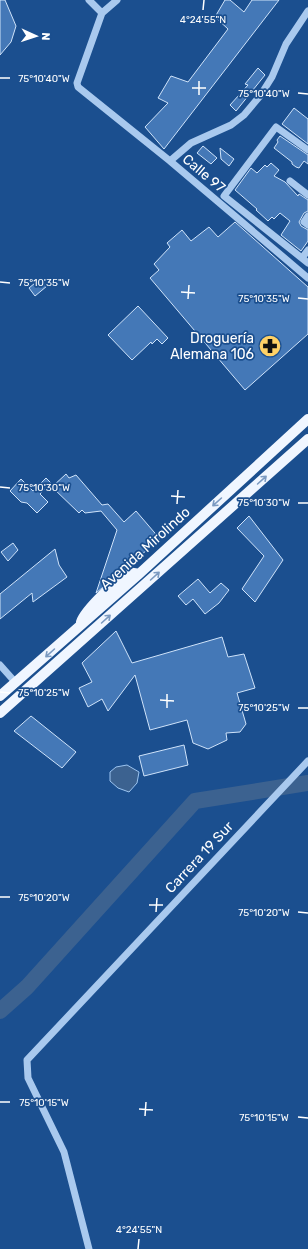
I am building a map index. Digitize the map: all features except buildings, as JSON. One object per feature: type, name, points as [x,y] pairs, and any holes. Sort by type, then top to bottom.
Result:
[{"type":"main road","name":"Avenida Mirolindo","points":[[79,627],[83,616],[89,608],[130,573],[139,574],[308,419]]},
{"type":"main road","name":"Avenida Mirolindo","points":[[0,713],[308,439]]},
{"type":"main road","points":[[0,696],[79,627],[87,636]]},
{"type":"street","points":[[89,0],[102,13],[117,0]]},
{"type":"street","points":[[170,161],[191,143],[231,125],[244,115],[260,96],[272,76],[286,44],[308,11]]},
{"type":"street","name":"Calle 97","points":[[102,13],[77,83],[81,90],[170,161],[308,278]]},
{"type":"street","points":[[308,150],[276,127],[224,196],[308,263]]},
{"type":"street","points":[[290,181],[308,195]]},
{"type":"street","points":[[308,216],[304,222],[308,225]]},
{"type":"street","points":[[302,258],[308,250]]},
{"type":"street","points":[[0,665],[16,683]]},
{"type":"street","name":"Carrera 19 Sur","points":[[90,1249],[64,1152],[28,1078],[27,1060],[308,761]]},
{"type":"water","points":[[127,765],[139,772],[137,783],[129,792],[118,788],[110,781],[110,772],[116,767]]},
{"type":"waterway","points":[[0,1011],[27,987],[195,801],[308,783]]},
{"type":"place","name":"Droguería Alemana 106","points":[[270,346]]}]
